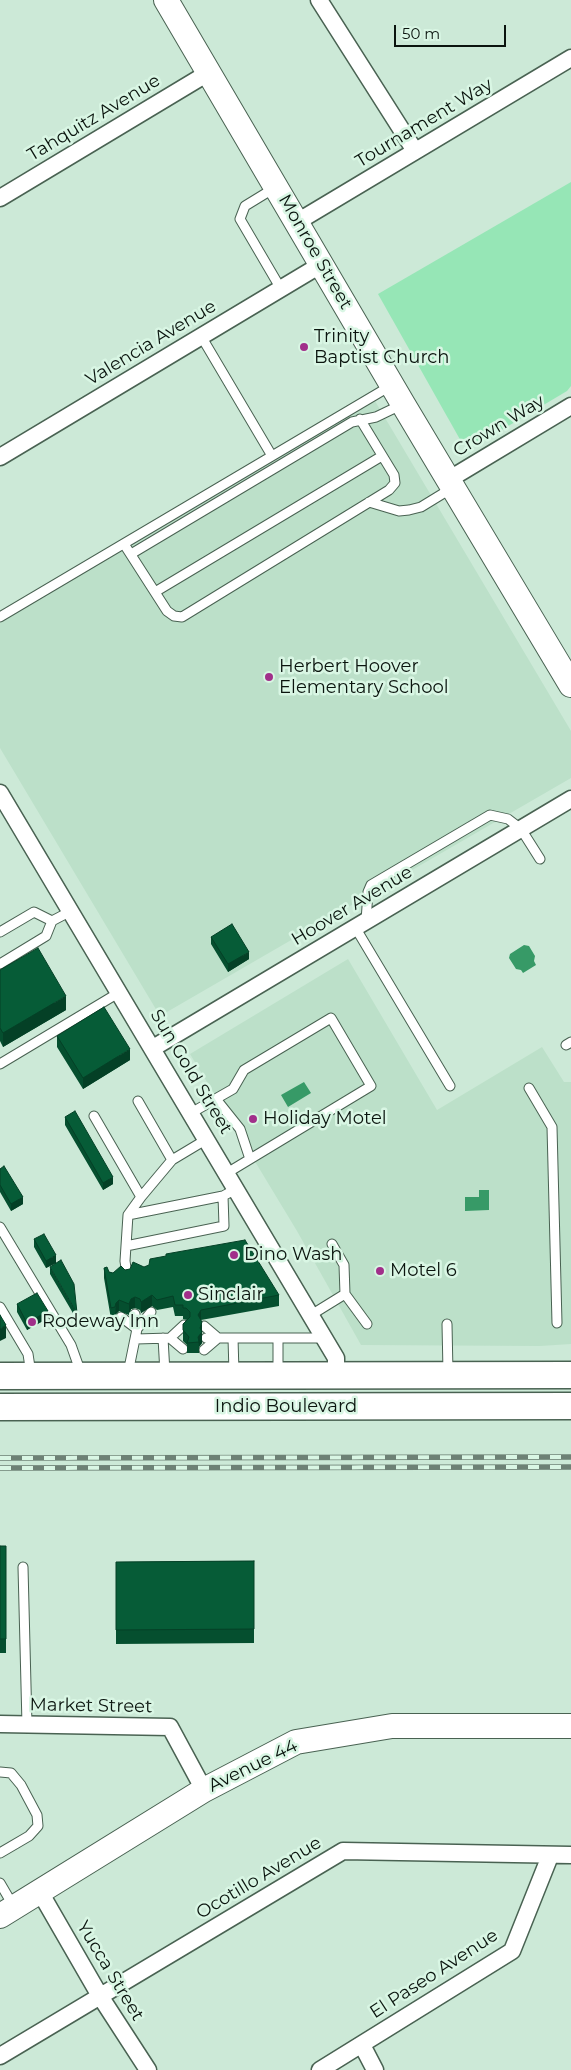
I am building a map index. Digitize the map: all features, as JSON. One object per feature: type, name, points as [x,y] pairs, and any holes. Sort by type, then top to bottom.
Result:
[{"type":"main road","name":"Monroe Street","points":[[166,0],[450,484],[571,685]]},
{"type":"main road","points":[[184,1407],[229,1394],[308,1394],[324,1387],[336,1375],[359,1395],[386,1407]]},
{"type":"main road","name":"Indio Boulevard","points":[[0,1376],[571,1375]]},
{"type":"main road","name":"Indio Boulevard","points":[[0,1407],[569,1406]]},
{"type":"main road","name":"Avenue 44","points":[[7,1912],[204,1790],[296,1742],[392,1726],[571,1726]]},
{"type":"street","points":[[319,0],[415,151]]},
{"type":"street","name":"Tournament Way","points":[[297,222],[571,58]]},
{"type":"street","name":"Tahquitz Avenue","points":[[0,198],[208,73]]},
{"type":"street","name":"Valencia Avenue","points":[[0,457],[322,264]]},
{"type":"street","name":"Crown Way","points":[[450,484],[571,406]]},
{"type":"street","name":"Sun Gold Street","points":[[0,793],[227,1172],[230,1193],[311,1315],[336,1358],[336,1375]]},
{"type":"street","name":"Hoover Avenue","points":[[153,1048],[571,799]]},
{"type":"street","name":"Market Street","points":[[0,1724],[170,1727],[204,1790]]},
{"type":"street","name":"Ocotillo Avenue","points":[[0,2056],[343,1852],[571,1855]]},
{"type":"street","name":"El Paseo Avenue","points":[[320,2070],[512,1951],[550,1856]]},
{"type":"street","name":"Yucca Street","points":[[40,1892],[100,1996],[148,2070]]},
{"type":"street","points":[[362,2045],[375,2070]]},
{"type":"lane","points":[[276,186],[245,206],[240,219],[281,289]]},
{"type":"lane","points":[[201,336],[272,456]]},
{"type":"lane","points":[[131,554],[352,422],[376,416],[397,394]]},
{"type":"lane","points":[[0,617],[272,456],[397,394]]},
{"type":"lane","points":[[124,544],[167,611],[174,616],[182,617],[389,490],[395,482],[394,475],[360,419]]},
{"type":"lane","points":[[154,592],[382,456]]},
{"type":"lane","points":[[369,502],[399,511],[409,510],[421,506],[450,484]]},
{"type":"lane","points":[[450,1086],[361,924],[368,892],[371,885],[490,815],[508,819],[521,828],[540,859]]},
{"type":"lane","points":[[0,964],[46,936],[52,922],[71,911]]},
{"type":"lane","points":[[0,932],[34,912],[52,922]]},
{"type":"lane","points":[[0,1064],[120,992]]},
{"type":"lane","points":[[192,1113],[233,1089],[244,1070],[331,1018],[371,1086],[227,1172]]},
{"type":"lane","points":[[529,1088],[552,1127],[557,1324]]},
{"type":"lane","points":[[216,1099],[240,1129],[250,1159]]},
{"type":"lane","points":[[138,1101],[172,1160]]},
{"type":"lane","points":[[94,1116],[140,1197]]},
{"type":"lane","points":[[127,1275],[125,1261],[128,1215],[140,1197],[172,1160],[207,1140]]},
{"type":"lane","points":[[126,1246],[224,1226],[230,1193],[128,1215]]},
{"type":"lane","points":[[0,1227],[71,1345],[82,1376]]},
{"type":"lane","points":[[332,1244],[344,1265],[345,1294],[367,1324]]},
{"type":"lane","points":[[125,1261],[138,1268]]},
{"type":"lane","points":[[117,1272],[125,1261]]},
{"type":"lane","points":[[311,1315],[345,1294]]},
{"type":"lane","points":[[0,1307],[28,1354],[31,1376]]},
{"type":"lane","points":[[136,1334],[151,1312]]},
{"type":"lane","points":[[128,1376],[136,1334],[135,1314]]},
{"type":"lane","points":[[121,1316],[136,1334],[184,1338]]},
{"type":"lane","points":[[447,1324],[448,1375]]},
{"type":"lane","points":[[165,1375],[167,1338],[184,1325]]},
{"type":"lane","points":[[204,1326],[218,1338]]},
{"type":"lane","points":[[167,1338],[183,1350]]},
{"type":"lane","points":[[206,1338],[324,1338]]},
{"type":"lane","points":[[204,1350],[218,1338]]},
{"type":"lane","points":[[233,1338],[234,1375]]},
{"type":"lane","points":[[278,1338],[278,1375]]},
{"type":"lane","points":[[23,1567],[27,1725]]},
{"type":"lane","points":[[0,1772],[11,1773],[21,1785],[37,1815],[38,1826],[29,1836],[0,1853]]},
{"type":"lane","points":[[0,1883],[7,1912]]},
{"type":"shaded area","points":[[571,182],[571,386],[567,391],[478,444],[462,443],[378,294]]},
{"type":"shaded area","name":"Herbert Hoover Elementary School","points":[[375,401],[571,731],[571,778],[160,1016],[0,748],[0,623]]},
{"type":"shaded area","points":[[524,945],[529,946],[535,956],[534,961],[536,965],[523,973],[521,970],[516,969],[509,958],[510,954]]},
{"type":"shaded area","points":[[348,959],[437,1110],[542,1047],[564,1082],[571,1082],[571,1344],[540,1346],[361,1345],[297,1231],[190,1054]]},
{"type":"shaded area","points":[[304,1082],[311,1093],[288,1107],[281,1095]]},
{"type":"shaded area","points":[[479,1190],[489,1190],[489,1210],[465,1211],[465,1197],[479,1197]]},
{"type":"building","points":[[232,924],[249,952],[228,964],[211,937]]},
{"type":"building","points":[[38,948],[66,996],[3,1033],[0,1028],[0,970]]},
{"type":"building","points":[[104,1007],[130,1049],[83,1078],[57,1036]]},
{"type":"building","points":[[75,1111],[113,1177],[103,1183],[65,1117]]},
{"type":"building","points":[[4,1166],[23,1197],[11,1204],[0,1185],[0,1169]]},
{"type":"building","points":[[44,1234],[56,1255],[46,1261],[34,1239]]},
{"type":"building","points":[[245,1240],[279,1295],[201,1310],[198,1315],[202,1322],[200,1328],[202,1332],[198,1337],[199,1342],[187,1343],[189,1337],[183,1330],[183,1324],[190,1317],[190,1312],[183,1308],[183,1305],[175,1305],[173,1296],[157,1300],[152,1295],[141,1302],[140,1299],[135,1297],[131,1299],[129,1304],[119,1300],[115,1307],[111,1308],[104,1268],[107,1267],[109,1272],[113,1273],[121,1266],[125,1270],[130,1269],[133,1262],[144,1267],[149,1265],[150,1259],[166,1256],[166,1254]]},
{"type":"building","points":[[61,1260],[74,1284],[77,1313],[50,1267]]},
{"type":"building","points":[[37,1293],[48,1311],[27,1323],[17,1304]]},
{"type":"building","points":[[0,1315],[6,1325],[0,1329]]},
{"type":"building","points":[[0,1546],[6,1546],[6,1639],[0,1639]]},
{"type":"building","points":[[254,1561],[254,1629],[116,1630],[116,1562]]},
{"type":"railway","points":[[0,1458],[571,1457]]},
{"type":"railway","points":[[0,1468],[571,1467]]},
{"type":"place","name":"Trinity Baptist Church","points":[[304,347]]},
{"type":"place","name":"Herbert Hoover Elementary School","points":[[269,677]]},
{"type":"place","name":"Holiday Motel","points":[[253,1119]]},
{"type":"place","name":"Dino Wash","points":[[234,1255]]},
{"type":"place","name":"Motel 6","points":[[380,1271]]},
{"type":"place","name":"Sinclair","points":[[188,1295]]},
{"type":"place","name":"Rodeway Inn","points":[[32,1322]]}]
